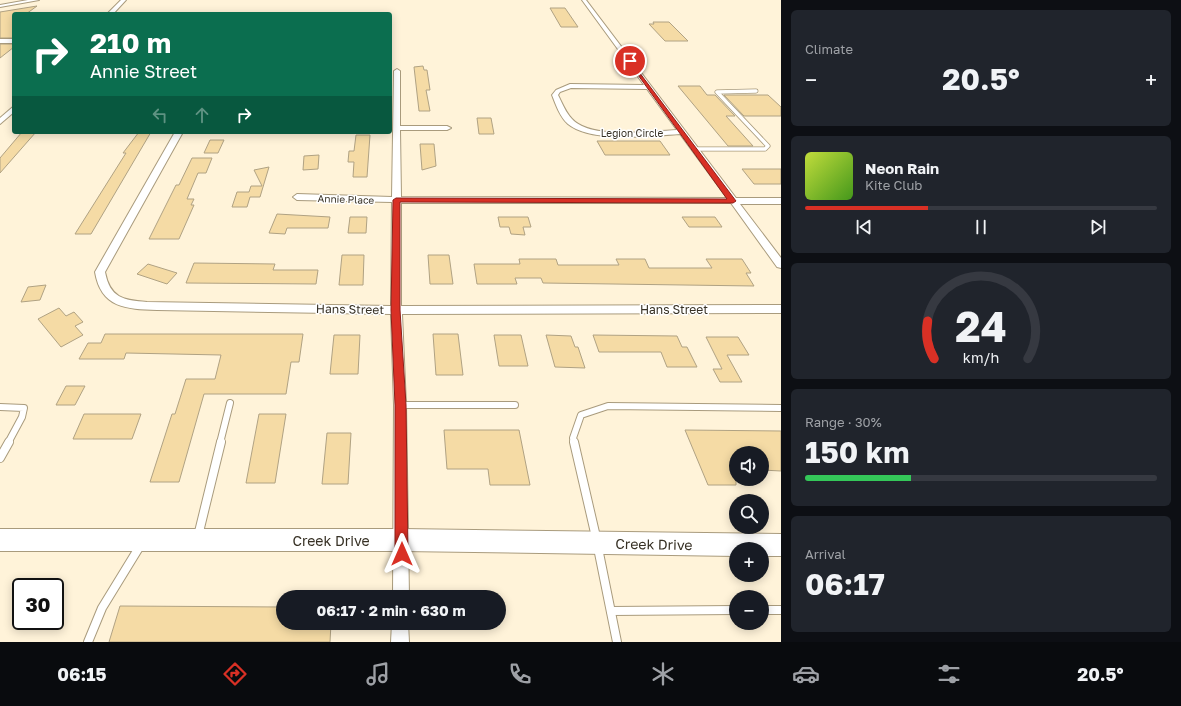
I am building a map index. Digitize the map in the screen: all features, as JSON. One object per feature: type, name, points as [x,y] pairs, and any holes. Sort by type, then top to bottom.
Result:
[{"type":"street","points":[[0,6],[37,0]]},
{"type":"street","points":[[112,12],[124,0]]},
{"type":"street","points":[[584,0],[781,265]]},
{"type":"street","points":[[0,41],[12,41]]},
{"type":"street","points":[[397,71],[394,97],[397,128],[396,310],[400,405],[401,590]]},
{"type":"street","name":"Legion Circle","points":[[649,87],[570,86],[555,95],[570,123],[583,130],[602,134],[681,132]]},
{"type":"street","points":[[0,122],[12,110]]},
{"type":"street","points":[[397,128],[447,128]]},
{"type":"street","name":"Hans Street","points":[[178,134],[100,272],[100,282],[105,291],[114,299],[128,304],[157,306],[396,310],[781,309]]},
{"type":"street","name":"Annie Place","points":[[296,197],[396,200],[781,201]]},
{"type":"street","name":"Creek Drive","points":[[0,540],[402,540],[781,545]]},
{"type":"street","points":[[400,630],[400,642]]},
{"type":"lane","points":[[694,149],[765,149],[768,146],[717,92],[756,91]]},
{"type":"lane","points":[[197,540],[230,403]]},
{"type":"lane","points":[[400,405],[514,405]]},
{"type":"lane","points":[[617,642],[597,543],[573,438],[581,415],[608,406],[781,408]]},
{"type":"lane","points":[[0,407],[24,408],[22,417],[0,458]]},
{"type":"lane","points":[[88,642],[102,608],[143,540]]},
{"type":"lane","points":[[611,611],[729,610]]},
{"type":"lane","points":[[769,610],[781,610]]},
{"type":"building","points":[[37,6],[29,12],[12,12],[12,38],[0,38],[0,12]]},
{"type":"building","points":[[550,8],[565,8],[578,27],[561,27]]},
{"type":"building","points":[[653,22],[669,22],[688,41],[665,41],[649,24],[654,24]]},
{"type":"building","points":[[0,44],[12,44],[12,49],[0,58]]},
{"type":"building","points":[[423,66],[424,70],[427,70],[430,90],[426,90],[430,111],[419,111],[414,67]]},
{"type":"building","points":[[678,86],[700,86],[707,95],[715,95],[735,116],[726,116],[753,146],[728,146]]},
{"type":"building","points":[[724,95],[768,95],[781,107],[781,116],[744,116]]},
{"type":"building","points":[[477,118],[491,118],[494,134],[479,134]]},
{"type":"building","points":[[20,134],[34,134],[0,173],[0,158]]},
{"type":"building","points":[[137,134],[150,134],[91,234],[75,234],[126,153],[123,153]]},
{"type":"building","points":[[356,135],[370,135],[367,177],[353,177],[354,162],[348,162],[349,151],[354,151]]},
{"type":"building","points":[[210,140],[224,140],[218,153],[204,153]]},
{"type":"building","points":[[597,141],[660,141],[670,155],[605,155]]},
{"type":"building","points":[[420,144],[434,144],[436,166],[422,170]]},
{"type":"building","points":[[319,155],[318,169],[303,170],[304,156]]},
{"type":"building","points":[[192,158],[212,158],[206,173],[198,173],[187,199],[194,199],[191,205],[194,205],[179,239],[149,239],[176,185],[179,185]]},
{"type":"building","points":[[269,167],[260,197],[250,197],[247,207],[232,207],[237,192],[249,192],[251,186],[262,186],[254,170]]},
{"type":"building","points":[[742,169],[781,169],[781,184],[754,184]]},
{"type":"building","points":[[277,214],[330,217],[328,228],[287,228],[285,234],[269,233]]},
{"type":"building","points":[[350,217],[367,217],[366,233],[348,233]]},
{"type":"building","points":[[498,217],[528,217],[531,227],[523,227],[525,235],[511,234],[509,227],[500,227]]},
{"type":"building","points":[[682,217],[715,217],[722,227],[689,227]]},
{"type":"building","points":[[342,255],[364,255],[363,285],[339,285]]},
{"type":"building","points":[[428,255],[449,255],[453,284],[430,284]]},
{"type":"building","points":[[519,259],[556,259],[558,265],[619,265],[616,259],[645,259],[649,268],[712,268],[706,259],[742,259],[751,273],[746,273],[754,286],[543,283],[541,278],[515,278],[517,284],[477,284],[474,264],[520,264]]},
{"type":"building","points":[[194,263],[275,264],[273,270],[318,270],[316,284],[186,283]]},
{"type":"building","points":[[148,264],[177,273],[167,284],[137,274]]},
{"type":"building","points":[[46,285],[40,300],[21,302],[28,287]]},
{"type":"building","points":[[59,308],[66,316],[74,312],[83,322],[75,326],[83,335],[61,347],[38,319]]},
{"type":"building","points":[[105,334],[303,334],[299,362],[291,362],[286,394],[204,394],[179,482],[150,482],[172,414],[175,414],[186,379],[215,379],[221,355],[126,353],[124,359],[79,359],[88,343],[101,343]]},
{"type":"building","points":[[433,334],[458,334],[463,375],[436,375]]},
{"type":"building","points":[[334,335],[360,335],[358,374],[330,374]]},
{"type":"building","points":[[494,335],[521,335],[528,366],[499,366]]},
{"type":"building","points":[[546,335],[571,336],[575,347],[578,347],[585,368],[555,367]]},
{"type":"building","points":[[593,335],[677,336],[682,347],[687,347],[697,367],[667,367],[661,352],[599,352]]},
{"type":"building","points":[[706,337],[738,337],[749,355],[727,355],[742,382],[720,382],[713,369],[722,369]]},
{"type":"building","points":[[66,386],[85,386],[75,405],[56,405]]},
{"type":"building","points":[[84,414],[141,414],[132,439],[73,439]]},
{"type":"building","points":[[259,414],[286,414],[275,483],[246,483]]},
{"type":"building","points":[[444,430],[519,430],[530,485],[490,485],[488,469],[447,469]]},
{"type":"building","points":[[685,430],[781,431],[781,471],[769,470],[769,446],[729,446],[729,485],[708,485]]},
{"type":"building","points":[[327,433],[351,433],[348,484],[322,484]]},
{"type":"building","points":[[120,606],[276,607],[276,630],[331,630],[330,642],[109,642]]},
{"type":"route","points":[[402,554],[400,405],[396,310],[396,200],[733,201],[630,61]]}]
